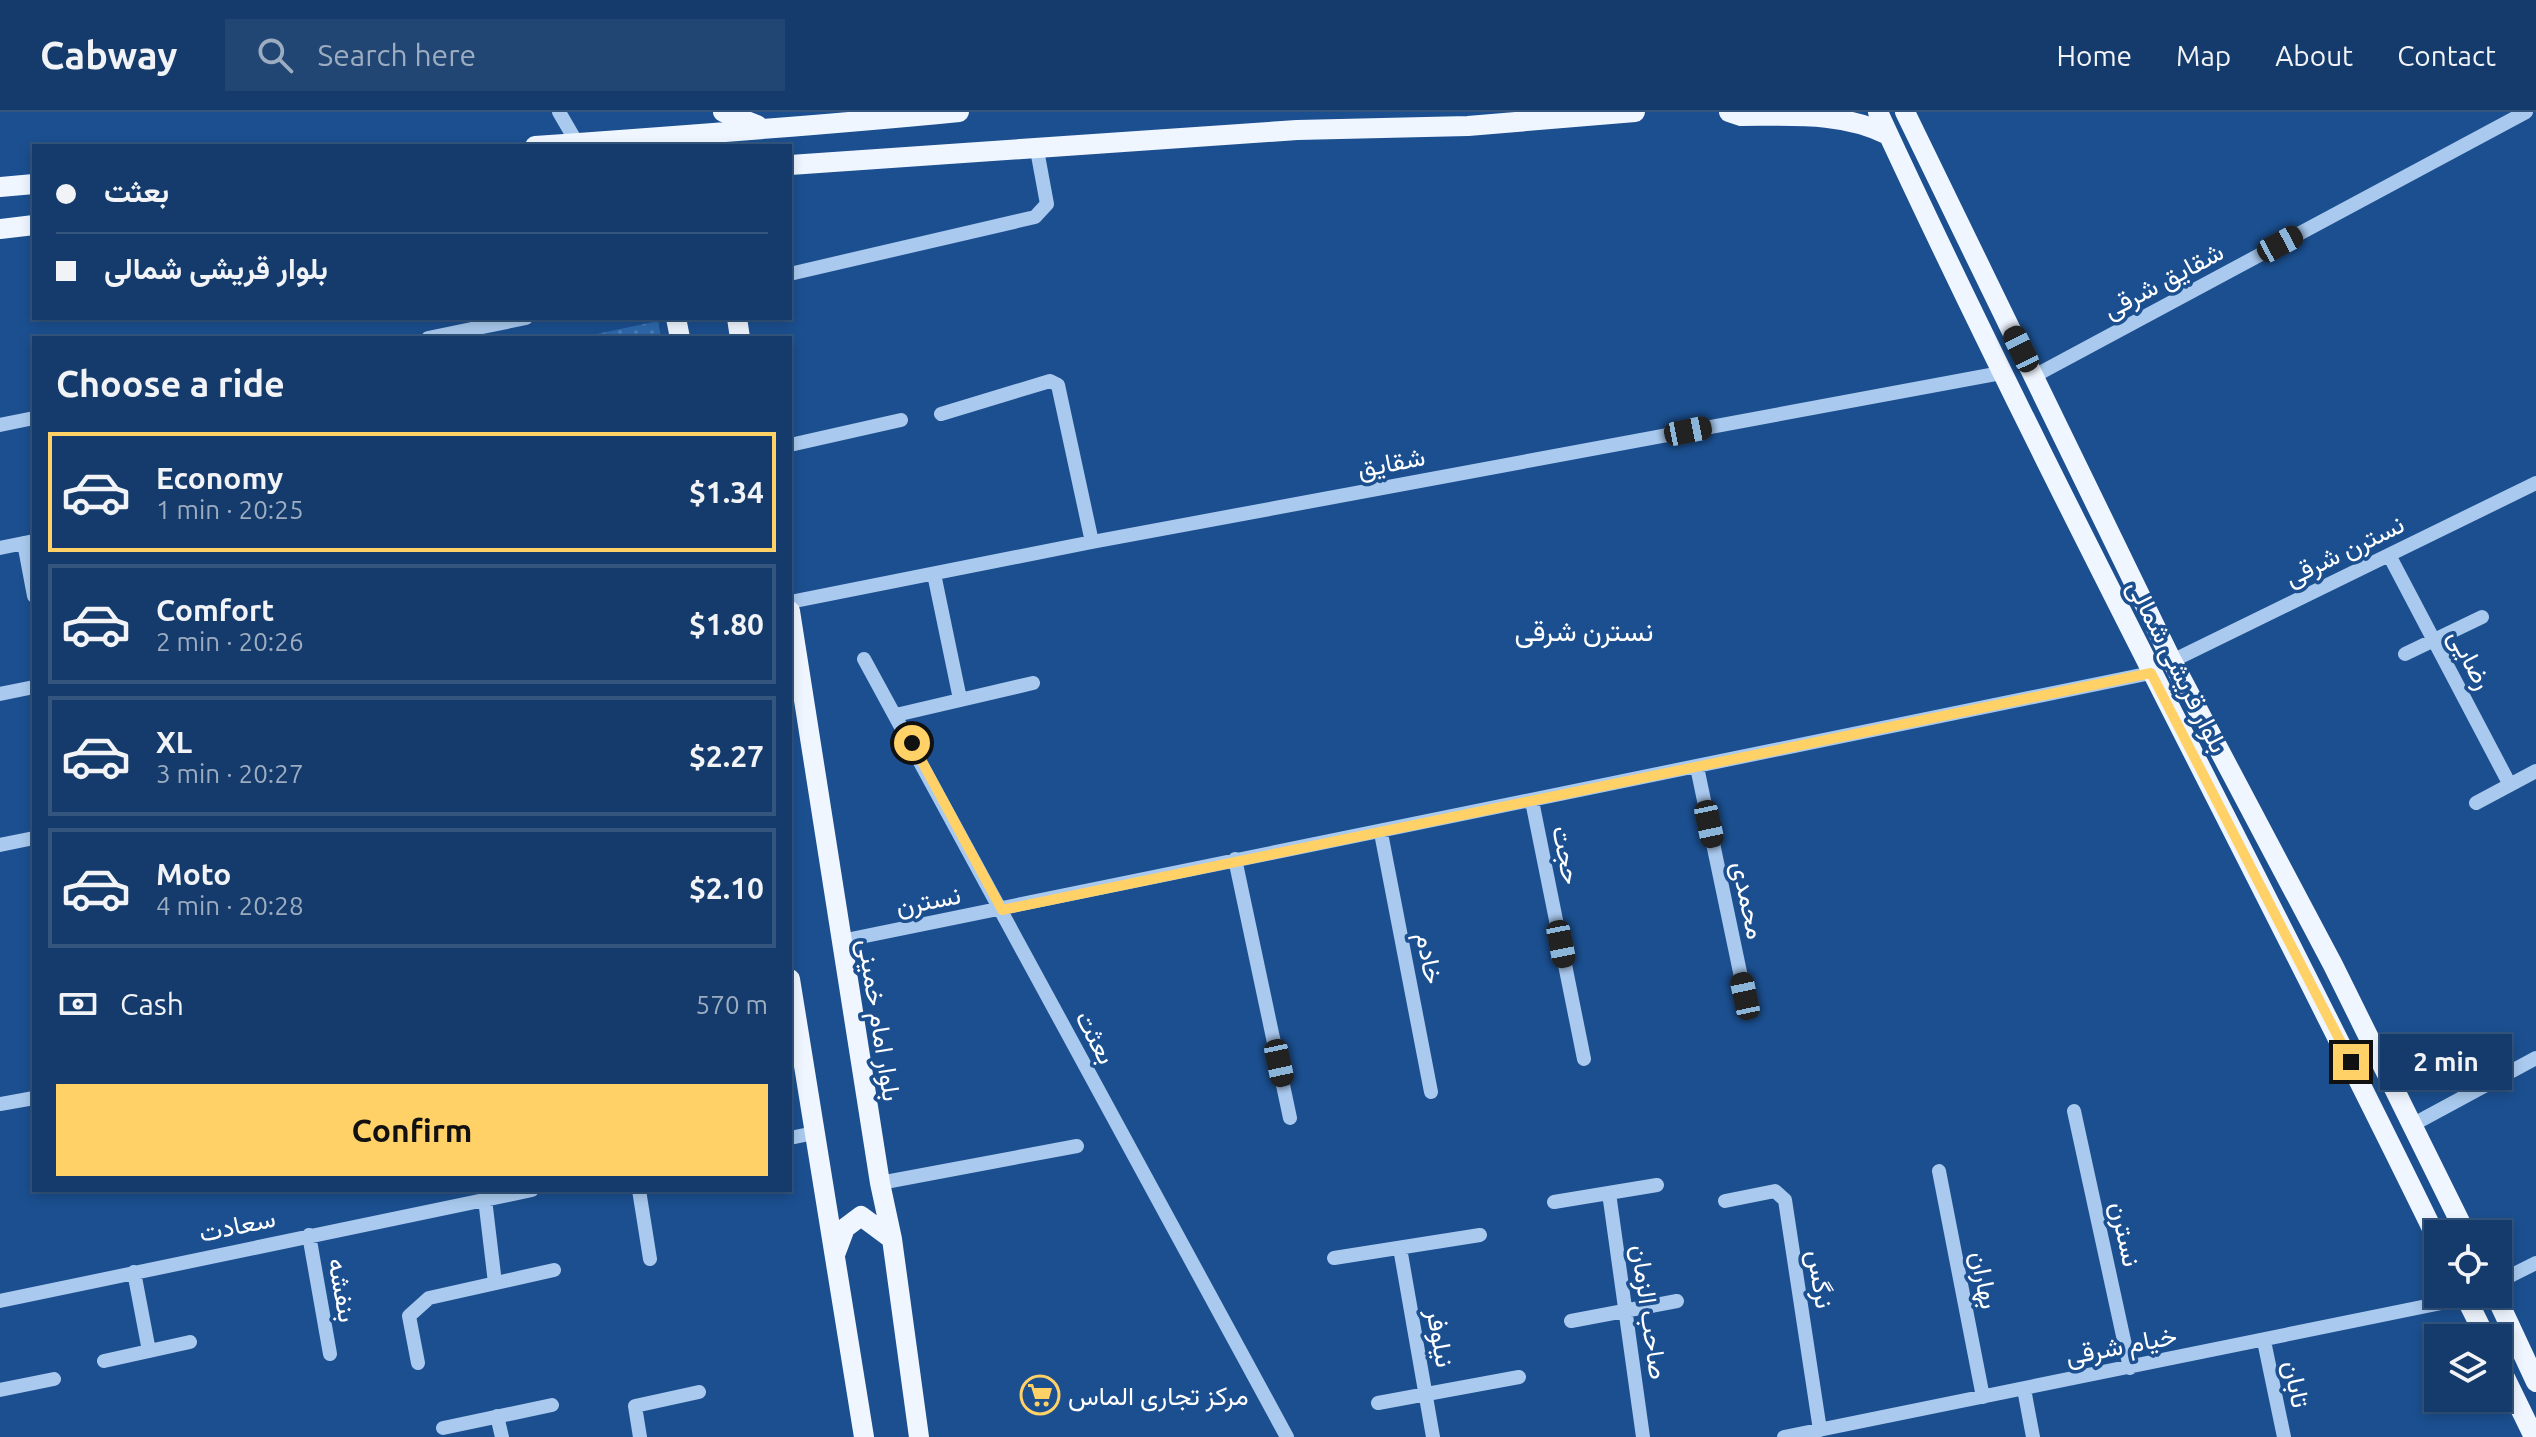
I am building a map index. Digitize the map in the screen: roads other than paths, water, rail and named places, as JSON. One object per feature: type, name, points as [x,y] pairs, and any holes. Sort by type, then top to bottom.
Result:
[{"type":"main road","points":[[723,112],[776,130]]},
{"type":"main road","points":[[563,144],[688,122],[776,130],[959,112]]},
{"type":"main road","points":[[1402,126],[1437,112]]},
{"type":"main road","points":[[792,165],[1520,116],[1635,112]]},
{"type":"main road","points":[[1729,112],[1741,116],[1826,117],[1856,121],[1888,135]]},
{"type":"main road","name":"بلوار قریشی شمالی","points":[[1878,112],[2001,373],[2151,673],[2311,980],[2428,1220]]},
{"type":"main road","name":"بلوار قریشی شمالی","points":[[1905,112],[2172,661],[2333,965],[2459,1220]]},
{"type":"main road","points":[[0,187],[32,184]]},
{"type":"main road","points":[[0,229],[32,225]]},
{"type":"main road","name":"بلوار امام خمینی","points":[[792,624],[880,1183],[892,1239],[919,1437]]},
{"type":"main road","points":[[2214,795],[2235,785]]},
{"type":"main road","points":[[792,992],[864,1437]]},
{"type":"main road","points":[[835,1254],[845,1228],[861,1216],[892,1239]]},
{"type":"main road","points":[[2502,1308],[2536,1382]]},
{"type":"main road","points":[[2512,1392],[2534,1437]]},
{"type":"street","points":[[559,112],[577,143]]},
{"type":"street","name":"شقایق شرقی","points":[[2034,376],[2526,112]]},
{"type":"street","points":[[794,273],[1035,217],[1047,204],[1037,150]]},
{"type":"street","points":[[438,336],[516,320]]},
{"type":"street","name":"شقایق","points":[[792,602],[1092,542],[2001,373]]},
{"type":"street","points":[[941,414],[1050,381],[1058,385],[1092,542]]},
{"type":"street","points":[[0,425],[32,418]]},
{"type":"street","points":[[792,445],[901,420]]},
{"type":"street","name":"نسترن شرقی","points":[[2172,661],[2536,483]]},
{"type":"street","points":[[0,548],[29,542],[32,574]]},
{"type":"street","name":"رضایی","points":[[2389,555],[2510,785]]},
{"type":"street","points":[[934,574],[960,699]]},
{"type":"street","points":[[2405,654],[2482,617]]},
{"type":"street","name":"بعثت","points":[[864,659],[1287,1437]]},
{"type":"street","name":"نسترن","points":[[841,941],[1002,910],[1235,859],[1381,833],[2151,673]]},
{"type":"street","points":[[896,715],[1033,683]]},
{"type":"street","points":[[0,694],[32,687]]},
{"type":"street","name":"محمدی","points":[[1697,767],[1745,996]]},
{"type":"street","points":[[2476,803],[2536,771]]},
{"type":"street","name":"حجت","points":[[1532,801],[1584,1059]]},
{"type":"street","name":"خادم","points":[[1381,833],[1431,1092]]},
{"type":"street","points":[[0,845],[32,838]]},
{"type":"street","points":[[1235,859],[1290,1118]]},
{"type":"street","points":[[2412,1125],[2536,1058]]},
{"type":"street","points":[[0,1104],[32,1098]]},
{"type":"street","name":"نسترن","points":[[2074,1111],[2130,1368]]},
{"type":"street","points":[[792,1138],[814,1133]]},
{"type":"street","points":[[880,1183],[1077,1146]]},
{"type":"street","name":"بهاران","points":[[1939,1171],[1983,1397]]},
{"type":"street","points":[[1554,1202],[1657,1185]]},
{"type":"street","name":"نرگس","points":[[1725,1201],[1775,1191],[1785,1200],[1820,1430]]},
{"type":"street","name":"سعادت","points":[[0,1301],[522,1192]]},
{"type":"street","points":[[639,1192],[650,1259]]},
{"type":"street","name":"صاحب الزمان","points":[[1609,1193],[1643,1437]]},
{"type":"street","points":[[485,1199],[495,1283]]},
{"type":"street","name":"بنفشه","points":[[309,1235],[330,1354]]},
{"type":"street","points":[[1334,1258],[1480,1235]]},
{"type":"street","name":"نیلوفر","points":[[1400,1248],[1433,1437]]},
{"type":"street","points":[[2512,1275],[2536,1263]]},
{"type":"street","points":[[418,1363],[409,1316],[429,1298],[554,1270]]},
{"type":"street","points":[[134,1272],[149,1351]]},
{"type":"street","points":[[1571,1321],[1677,1301]]},
{"type":"street","name":"خیام شرقی","points":[[1784,1437],[2264,1341],[2424,1305]]},
{"type":"street","name":"تابان","points":[[2264,1341],[2284,1437]]},
{"type":"street","points":[[104,1361],[190,1342]]},
{"type":"street","points":[[1378,1403],[1519,1377]]},
{"type":"street","points":[[0,1390],[54,1379]]},
{"type":"street","points":[[2024,1389],[2033,1437]]},
{"type":"street","points":[[640,1437],[635,1406],[699,1392]]},
{"type":"street","points":[[443,1428],[552,1405]]},
{"type":"street","points":[[497,1416],[502,1437]]},
{"type":"place","name":"مرکز تجاری الماس","points":[[1040,1395]]},
{"type":"district","name":"نسترن شرقی","points":[[1584,630]]}]
